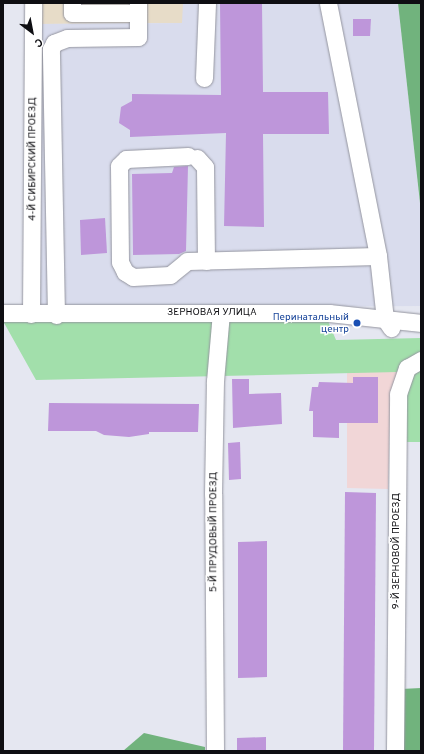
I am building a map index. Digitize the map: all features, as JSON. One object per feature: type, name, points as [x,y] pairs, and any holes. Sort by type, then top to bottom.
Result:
[{"type":"street","name":"4-Й СИБИРСКИЙ ПРОЕЗД","points":[[31,314],[33,3]]},
{"type":"street","points":[[56,314],[51,49],[54,43],[67,38],[138,37],[138,8],[72,13],[72,3]]},
{"type":"street","points":[[204,78],[207,3]]},
{"type":"street","points":[[328,3],[378,256],[385,319]]},
{"type":"street","points":[[206,261],[205,167],[193,157],[126,159],[119,166],[120,262],[124,272],[133,277],[170,275],[187,261],[206,261],[378,256]]},
{"type":"street","name":"ЗЕРНОВАЯ УЛИЦА","points":[[3,313],[329,313],[421,323]]},
{"type":"street","name":"5-Й ПРУДОВЫЙ ПРОЕЗД","points":[[215,751],[213,494],[215,381],[221,313]]},
{"type":"street","name":"9-Й ЗЕРНОВОЙ ПРОЕЗД","points":[[395,751],[398,394],[407,368],[421,360]]},
{"type":"shaded area","points":[[37,3],[183,3],[183,23],[37,24]]},
{"type":"shaded area","points":[[183,3],[398,3],[421,212],[421,306],[42,308],[38,305],[37,24],[182,23]]},
{"type":"shaded area","points":[[347,371],[398,372],[391,393],[388,489],[347,488]]},
{"type":"green space","points":[[398,3],[420,3],[421,8],[421,212]]},
{"type":"green space","points":[[3,321],[328,321],[336,340],[421,338],[421,355],[398,372],[36,380]]},
{"type":"green space","points":[[421,368],[421,442],[403,442],[402,394],[412,373]]},
{"type":"green space","points":[[421,688],[421,751],[403,751],[401,689]]},
{"type":"green space","points":[[144,733],[205,747],[205,751],[123,751]]},
{"type":"building","points":[[220,3],[262,3],[263,92],[328,92],[329,134],[263,134],[264,227],[224,226],[226,133],[130,137],[130,130],[119,123],[121,107],[132,101],[132,94],[221,95]]},
{"type":"building","points":[[353,19],[371,19],[370,36],[353,36]]},
{"type":"building","points":[[188,166],[186,251],[179,254],[133,255],[132,174],[172,173],[174,167]]},
{"type":"building","points":[[105,218],[107,253],[81,255],[80,220]]},
{"type":"building","points":[[353,377],[378,377],[378,423],[339,423],[339,438],[313,437],[313,411],[309,411],[312,387],[318,387],[319,382],[353,383]]},
{"type":"building","points":[[232,379],[249,379],[249,394],[281,393],[282,424],[233,428]]},
{"type":"building","points":[[49,403],[199,404],[198,432],[149,432],[149,434],[129,437],[104,435],[96,431],[48,431]]},
{"type":"building","points":[[240,442],[241,479],[229,480],[228,443]]},
{"type":"building","points":[[345,492],[376,493],[374,751],[343,750]]},
{"type":"building","points":[[267,541],[267,677],[238,678],[238,542]]},
{"type":"building","points":[[266,737],[266,751],[237,751],[237,738]]},
{"type":"place","name":"Перинатальный центр","points":[[357,323]]}]
